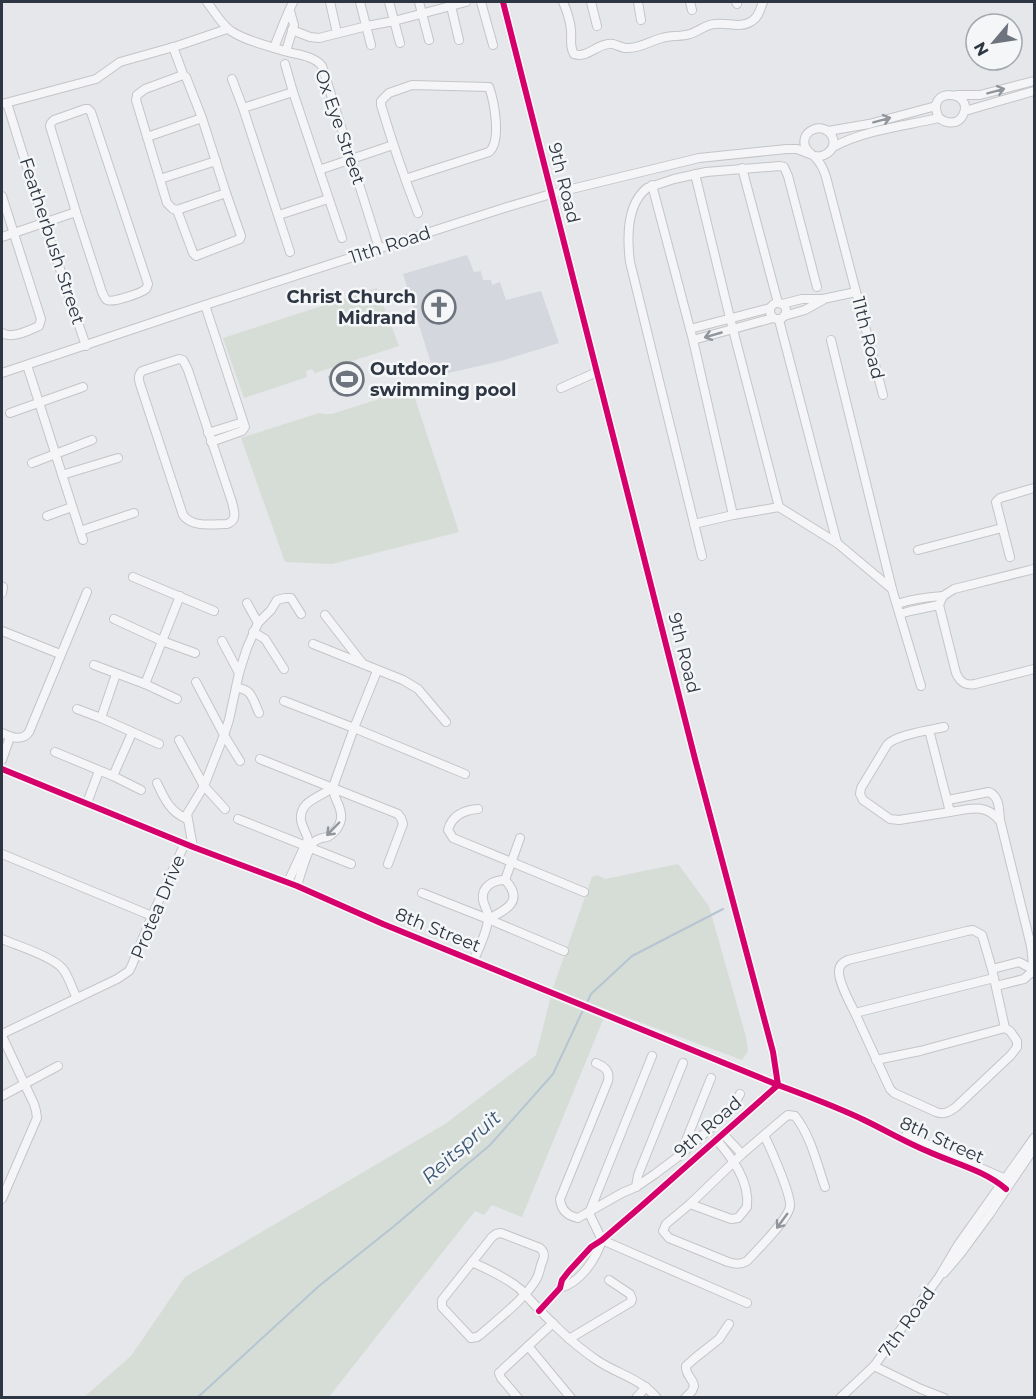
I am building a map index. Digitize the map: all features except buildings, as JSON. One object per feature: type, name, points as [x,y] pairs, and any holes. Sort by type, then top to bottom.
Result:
[{"type":"street","name":"Ox Eye Street","points":[[207,2],[227,28],[246,39],[314,59],[322,66],[379,248]]},
{"type":"street","points":[[274,48],[293,2]]},
{"type":"street","points":[[330,2],[337,33]]},
{"type":"street","points":[[360,2],[371,45]]},
{"type":"street","points":[[389,2],[400,44]]},
{"type":"street","points":[[419,2],[429,40]]},
{"type":"street","points":[[292,30],[319,38],[394,21],[450,3],[466,2]]},
{"type":"street","points":[[481,2],[494,45]]},
{"type":"street","name":"9th Road","points":[[503,2],[698,770],[773,1052],[778,1085],[602,1240],[598,1252],[579,1278],[560,1288],[539,1311]]},
{"type":"street","points":[[563,2],[571,25],[571,47],[574,54],[580,56],[601,45],[613,44],[624,48],[635,48],[662,38],[692,34],[713,24],[747,23],[758,16],[763,2]]},
{"type":"street","points":[[591,2],[597,26]]},
{"type":"street","points":[[638,2],[641,20]]},
{"type":"street","points":[[450,3],[459,40]]},
{"type":"street","points":[[286,51],[294,25],[290,11]]},
{"type":"street","points":[[4,103],[96,79],[120,62],[227,28]]},
{"type":"street","points":[[175,46],[202,118],[241,236],[240,239],[196,256],[177,210]]},
{"type":"street","points":[[285,64],[292,92],[342,238]]},
{"type":"street","points":[[184,74],[145,89],[137,95],[136,105],[167,203],[177,210],[226,193]]},
{"type":"street","points":[[232,79],[290,252]]},
{"type":"street","points":[[956,95],[962,99],[965,111],[957,122],[945,122],[939,118],[936,106],[944,96],[950,94],[980,95],[1035,81]]},
{"type":"street","points":[[405,179],[489,152],[492,149],[495,144],[496,117],[490,88],[419,84],[389,93],[381,101],[393,145],[405,179],[418,213]]},
{"type":"street","points":[[965,111],[1035,91]]},
{"type":"street","points":[[243,108],[292,92]]},
{"type":"street","name":"Featherbush Street","points":[[4,103],[86,346]]},
{"type":"street","points":[[828,131],[869,124],[936,106]]},
{"type":"street","points":[[88,109],[91,112],[147,279],[146,289],[115,301],[105,299],[75,212],[50,126],[54,120],[88,109]]},
{"type":"street","points":[[147,137],[202,118]]},
{"type":"street","points":[[831,149],[833,141],[828,131],[815,128],[806,136],[805,149],[812,155],[820,157],[831,149],[871,133],[939,118]]},
{"type":"street","name":"11th Road","points":[[787,149],[806,136]]},
{"type":"street","points":[[319,170],[393,145]]},
{"type":"street","name":"11th Road","points":[[2,373],[379,248],[551,194],[699,158],[796,149],[812,155],[826,177],[883,395]]},
{"type":"street","name":"11th Road","points":[[826,177],[831,149]]},
{"type":"street","points":[[160,179],[216,161]]},
{"type":"street","points":[[702,556],[630,262],[632,209],[643,190],[652,185],[695,174],[742,168],[784,167],[817,287]]},
{"type":"street","points":[[742,168],[776,305],[786,310],[779,318]]},
{"type":"street","points":[[695,174],[779,507]]},
{"type":"street","points":[[652,185],[693,340],[733,515]]},
{"type":"street","points":[[2,196],[41,319],[39,326],[13,335],[6,336],[2,333]]},
{"type":"street","points":[[279,215],[328,199]]},
{"type":"street","points":[[2,237],[75,212]]},
{"type":"street","points":[[690,329],[802,299],[823,299],[856,292]]},
{"type":"street","points":[[693,340],[805,310],[823,299]]},
{"type":"street","points":[[205,305],[243,426],[210,438]]},
{"type":"street","points":[[776,305],[770,313],[779,318],[837,543]]},
{"type":"street","points":[[831,339],[892,589],[921,686]]},
{"type":"street","points":[[178,359],[183,360],[195,389],[210,438],[235,515],[234,519],[227,524],[193,524],[183,515],[141,387],[139,374],[146,369],[178,359]]},
{"type":"street","points":[[27,365],[83,540]]},
{"type":"street","points":[[561,388],[597,372]]},
{"type":"street","points":[[10,413],[83,387]]},
{"type":"street","points":[[32,463],[92,440]]},
{"type":"street","points":[[62,475],[118,458]]},
{"type":"street","points":[[1010,557],[996,506],[997,500],[1035,488]]},
{"type":"street","points":[[47,516],[72,507]]},
{"type":"street","points":[[694,524],[779,507],[837,543],[892,589]]},
{"type":"street","points":[[80,531],[134,513]]},
{"type":"street","points":[[918,550],[1002,528]]},
{"type":"street","points":[[897,604],[920,598],[943,596],[954,589],[1035,569]]},
{"type":"street","points":[[133,577],[214,611]]},
{"type":"street","points":[[2,733],[10,737],[23,737],[29,732],[87,592]]},
{"type":"street","points":[[943,596],[939,605],[959,680],[970,685],[1035,669]]},
{"type":"street","points":[[145,684],[180,597]]},
{"type":"street","points":[[189,845],[187,819],[190,809],[204,786],[224,735],[239,673],[253,632],[277,600],[291,598],[302,614]]},
{"type":"street","points":[[247,603],[258,623]]},
{"type":"street","points":[[900,614],[939,605]]},
{"type":"street","points":[[325,615],[363,665]]},
{"type":"street","points":[[114,619],[195,653]]},
{"type":"street","points":[[2,631],[60,654]]},
{"type":"street","points":[[253,632],[265,639],[284,669]]},
{"type":"street","points":[[222,641],[239,673]]},
{"type":"street","points":[[313,644],[414,686],[446,722]]},
{"type":"street","points":[[94,665],[177,699]]},
{"type":"street","points":[[308,846],[334,832],[340,822],[341,811],[333,793],[333,787],[377,671]]},
{"type":"street","points":[[101,718],[117,674]]},
{"type":"street","points":[[196,682],[240,761]]},
{"type":"street","points":[[236,688],[249,692],[259,713]]},
{"type":"street","points":[[284,700],[465,774]]},
{"type":"street","points":[[77,709],[159,744]]},
{"type":"street","points":[[944,727],[889,742],[861,788],[860,794],[863,800],[890,819],[899,820],[983,808],[994,813],[1000,820]]},
{"type":"street","points":[[929,730],[950,812]]},
{"type":"street","points":[[113,776],[132,733]]},
{"type":"street","points":[[2,760],[10,737]]},
{"type":"street","points":[[179,740],[204,786],[225,809]]},
{"type":"street","points":[[55,752],[141,790]]},
{"type":"street","points":[[260,759],[393,812],[401,818],[403,824],[388,864]]},
{"type":"street","name":"8th Street","points":[[2,769],[189,845],[293,884],[383,924],[864,1120],[924,1150],[1006,1183]]},
{"type":"street","points":[[87,802],[99,771]]},
{"type":"street","points":[[157,783],[169,806],[179,816],[187,819]]},
{"type":"street","points":[[293,884],[308,846],[308,836],[301,819],[305,806],[333,787]]},
{"type":"street","points":[[948,800],[989,792],[995,796],[1031,946],[1034,971]]},
{"type":"street","points":[[980,794],[983,808]]},
{"type":"street","points":[[478,808],[468,809],[459,814],[450,824],[448,831],[453,838],[584,892]]},
{"type":"street","points":[[238,819],[351,864]]},
{"type":"street","points":[[505,880],[520,838]]},
{"type":"street","name":"Protea Drive","points":[[2,1035],[117,979],[129,970],[152,916],[189,845]]},
{"type":"street","points":[[2,854],[152,916]]},
{"type":"street","points":[[488,919],[506,910],[512,903],[512,888],[505,880]]},
{"type":"street","points":[[474,960],[488,919],[483,893],[490,884],[505,880]]},
{"type":"street","points":[[422,893],[564,951]]},
{"type":"street","points":[[973,930],[982,935],[994,977],[1005,1028],[1017,1041],[1017,1047],[956,1107],[946,1113],[941,1113],[894,1093],[886,1082],[838,971],[848,960],[973,930]]},
{"type":"street","points":[[2,939],[59,966],[66,974],[76,998]]},
{"type":"street","points":[[855,1013],[994,977],[1019,962],[1034,971]]},
{"type":"street","points":[[994,977],[1024,979],[1034,971]]},
{"type":"street","points":[[876,1060],[920,1051],[1005,1028]]},
{"type":"street","points":[[2,1035],[25,1084],[37,1118],[2,1199]]},
{"type":"street","points":[[652,1056],[589,1213],[602,1240],[747,1303]]},
{"type":"street","points":[[596,1063],[608,1071],[608,1082],[560,1198],[560,1204],[567,1214],[578,1218],[636,1187],[679,1156],[731,1110],[740,1094]]},
{"type":"street","points":[[636,1187],[638,1175],[683,1064]]},
{"type":"street","points":[[2,1096],[58,1066]]},
{"type":"street","points":[[679,1156],[711,1078]]},
{"type":"street","points":[[764,1135],[781,1173],[790,1206],[773,1232],[747,1261],[742,1264],[728,1262],[664,1234],[666,1224],[741,1154],[764,1135],[787,1116],[790,1115],[795,1116],[801,1125],[825,1187]]},
{"type":"street","points":[[720,1137],[741,1154]]},
{"type":"street","points":[[690,1203],[730,1219],[738,1218],[747,1208],[743,1179],[720,1137]]},
{"type":"street","name":"7th Road","points":[[1006,1183],[1035,1138]]},
{"type":"street","name":"7th Road","points":[[840,1398],[874,1366],[939,1277],[958,1245],[1035,1149]]},
{"type":"street","points":[[501,1233],[540,1248],[544,1253],[536,1280],[525,1294],[474,1338],[471,1338],[441,1304],[443,1297],[492,1237],[501,1233]]},
{"type":"street","points":[[472,1262],[503,1277],[520,1289],[539,1311],[569,1339],[598,1361],[646,1387],[657,1398]]},
{"type":"street","points":[[569,1339],[631,1302],[630,1294],[609,1280]]},
{"type":"street","points":[[518,1398],[501,1378],[499,1372],[552,1323]]},
{"type":"street","points":[[685,1398],[694,1386],[687,1375],[686,1366],[719,1339],[729,1324]]},
{"type":"street","points":[[528,1346],[571,1398]]},
{"type":"street","points":[[874,1366],[944,1398]]},
{"type":"street","points":[[636,1398],[646,1387]]},
{"type":"shaded area","points":[[467,255],[474,272],[481,271],[483,280],[491,280],[492,285],[500,282],[506,300],[541,291],[559,343],[501,361],[435,376],[403,274]]},
{"type":"shaded area","points":[[377,288],[399,346],[315,373],[312,369],[306,371],[307,377],[244,398],[223,338]]},
{"type":"shaded area","points":[[410,383],[459,532],[332,564],[285,562],[241,438],[319,413],[332,414],[379,399],[377,393]]},
{"type":"shaded area","name":"Reitspruit","points":[[678,864],[709,906],[746,1037],[748,1051],[742,1060],[607,1010],[522,1217],[492,1205],[484,1215],[475,1211],[329,1397],[83,1398],[131,1356],[185,1277],[445,1124],[536,1055],[553,988],[592,877],[597,875],[605,879]]},
{"type":"water","name":"Outdoor swimming pool","points":[[360,366],[365,382],[333,392],[328,376]]},
{"type":"waterway","name":"Reitspruit","points":[[587,1003],[591,994],[632,956],[723,909]]},
{"type":"waterway","name":"Reitspruit","points":[[197,1398],[319,1286],[490,1145],[553,1074],[584,1008]]},
{"type":"cycle path","points":[[503,2],[695,759],[773,1052],[778,1085],[638,1209],[591,1247],[569,1271],[562,1280],[560,1288],[539,1311]]},
{"type":"cycle path","points":[[2,769],[193,847],[297,886],[383,924],[833,1106],[978,1172],[1006,1189]]},
{"type":"place","name":"Christ Church Midrand","points":[[439,307]]},
{"type":"place","name":"Outdoor swimming pool","points":[[347,379]]}]
